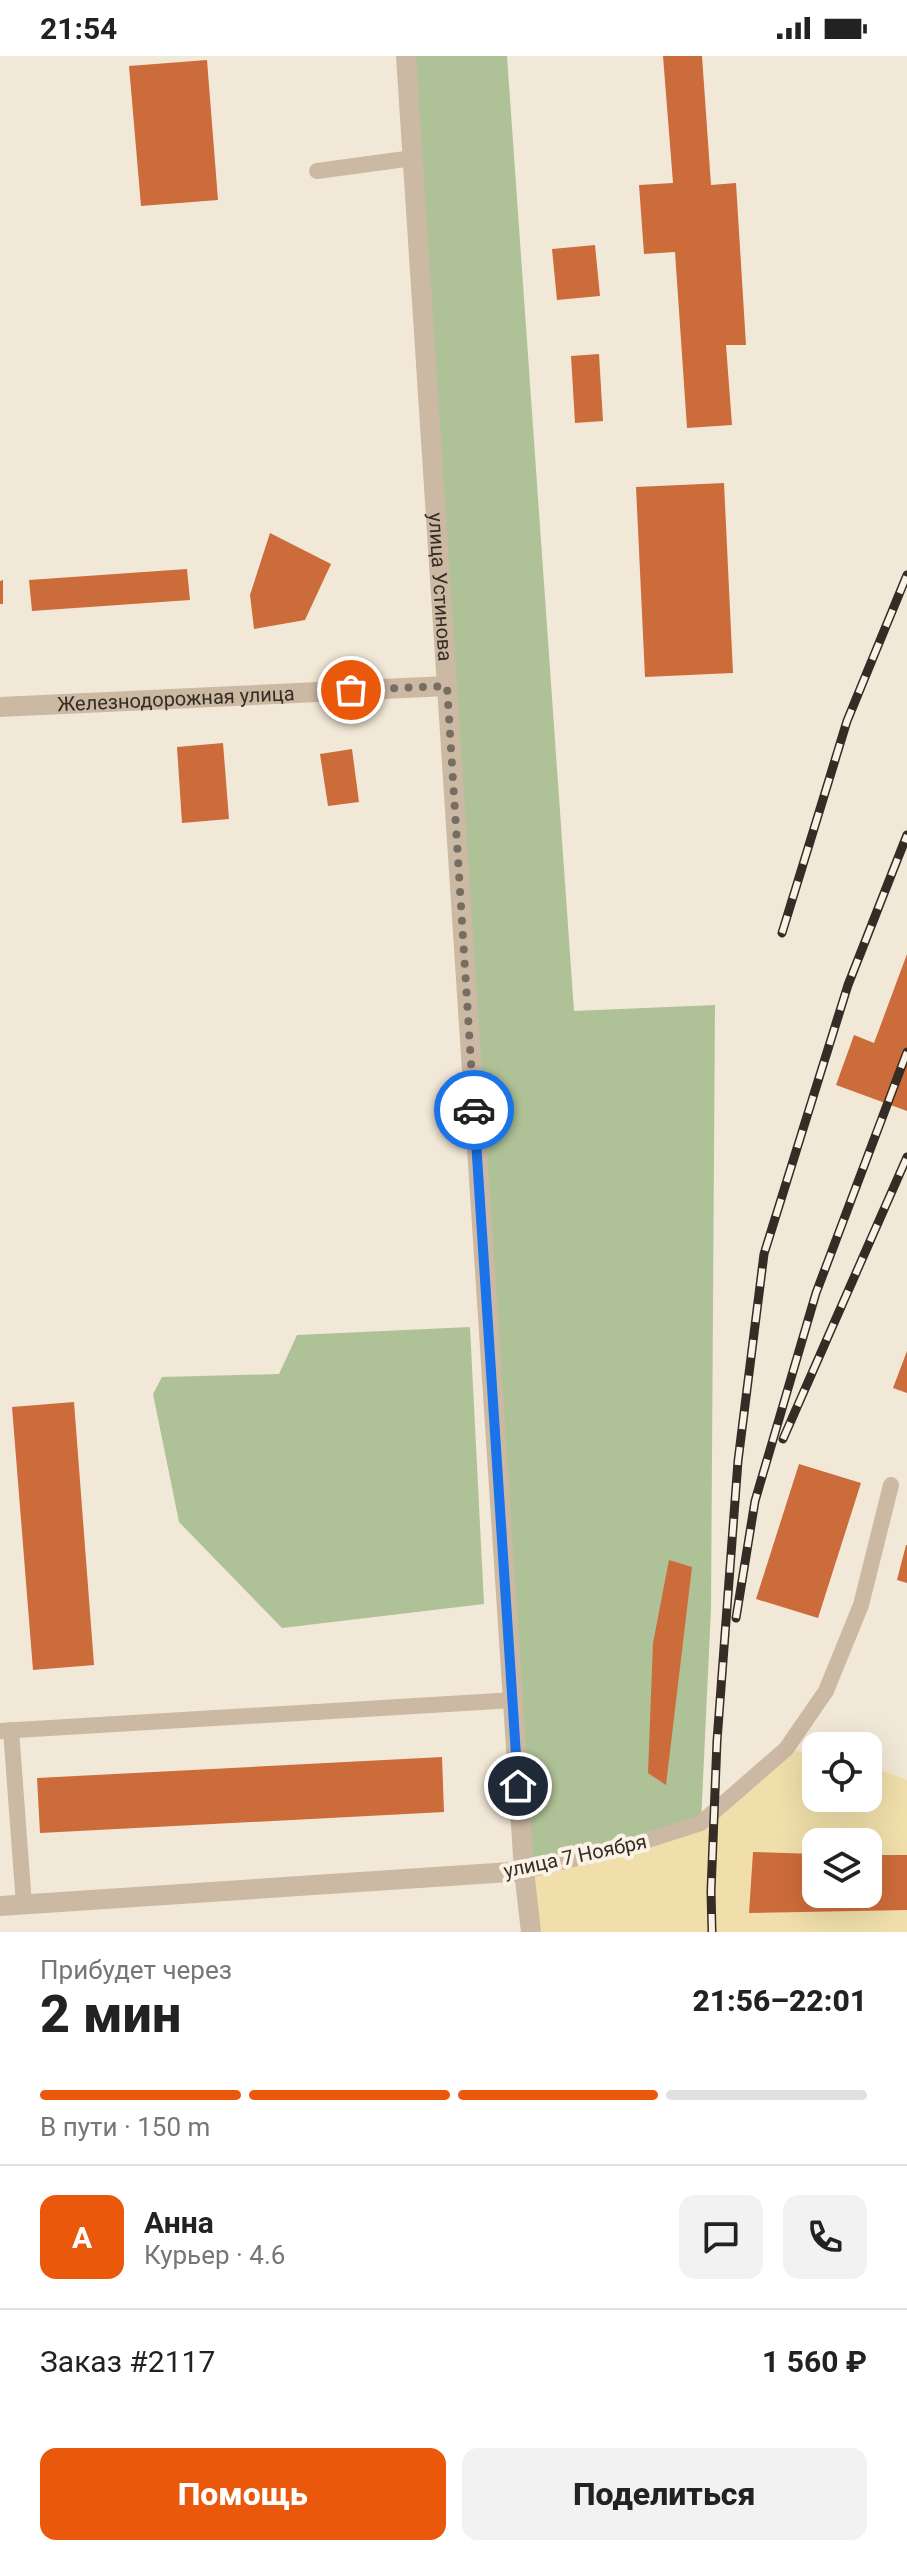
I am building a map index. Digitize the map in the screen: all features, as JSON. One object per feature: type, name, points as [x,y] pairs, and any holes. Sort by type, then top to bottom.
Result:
[{"type":"street","name":"улица Устинова","points":[[406,56],[524,1871],[531,1932]]},
{"type":"street","name":"Железнодорожная улица","points":[[0,707],[447,686]]},
{"type":"street","name":"улица 7 Ноября","points":[[0,1906],[524,1871]]},
{"type":"lane","points":[[317,171],[413,158]]},
{"type":"lane","name":"улица 7 Ноября","points":[[524,1871],[639,1843],[701,1823],[786,1749],[826,1691],[861,1605],[891,1485]]},
{"type":"lane","points":[[24,1905],[5,1731],[513,1700]]},
{"type":"green space","points":[[406,56],[507,56],[574,1011],[715,1005],[711,1609],[701,1823],[524,1871]]},
{"type":"green space","points":[[470,1327],[484,1604],[282,1628],[179,1522],[153,1394],[162,1377],[279,1374],[297,1335]]},
{"type":"sand","points":[[786,1749],[802,1752],[802,1812],[882,1812],[882,1770],[907,1780],[907,1932],[531,1932],[524,1871],[701,1823]]},
{"type":"building","points":[[663,56],[702,56],[711,185],[736,183],[746,345],[726,345],[732,425],[687,428],[675,252],[644,254],[639,185],[673,183]]},
{"type":"building","points":[[207,60],[218,200],[141,206],[129,66]]},
{"type":"building","points":[[595,245],[600,296],[557,300],[552,249]]},
{"type":"building","points":[[599,354],[603,421],[575,423],[571,356]]},
{"type":"building","points":[[724,483],[733,673],[645,677],[636,487]]},
{"type":"building","points":[[270,533],[331,564],[305,620],[254,629],[250,595]]},
{"type":"building","points":[[187,569],[190,600],[32,611],[29,580]]},
{"type":"building","points":[[3,580],[3,604],[0,604],[0,581]]},
{"type":"building","points":[[223,743],[229,819],[182,823],[177,747]]},
{"type":"building","points":[[352,749],[359,802],[328,806],[320,754]]},
{"type":"building","points":[[907,954],[907,1111],[836,1085],[854,1035],[874,1043]]},
{"type":"building","points":[[907,1351],[907,1393],[893,1388]]},
{"type":"building","points":[[74,1402],[94,1665],[33,1670],[12,1407]]},
{"type":"building","points":[[799,1464],[861,1483],[818,1618],[756,1599]]},
{"type":"building","points":[[907,1545],[907,1583],[897,1580]]},
{"type":"building","points":[[669,1560],[692,1567],[666,1785],[648,1773],[653,1643]]},
{"type":"building","points":[[442,1757],[444,1812],[40,1833],[37,1778]]},
{"type":"building","points":[[753,1852],[802,1854],[802,1908],[882,1908],[882,1855],[907,1855],[907,1910],[749,1913]]},
{"type":"railway","points":[[782,933],[847,721],[907,575]]},
{"type":"railway","points":[[712,1932],[717,1741],[738,1461],[764,1254],[848,985],[907,835]]},
{"type":"railway","points":[[736,1618],[755,1501],[816,1293],[907,1052]]},
{"type":"railway","points":[[783,1439],[907,1157]]},
{"type":"way so far","points":[[351,690],[447,686],[474,1110]]},
{"type":"route","points":[[474,1110],[518,1786]]}]
